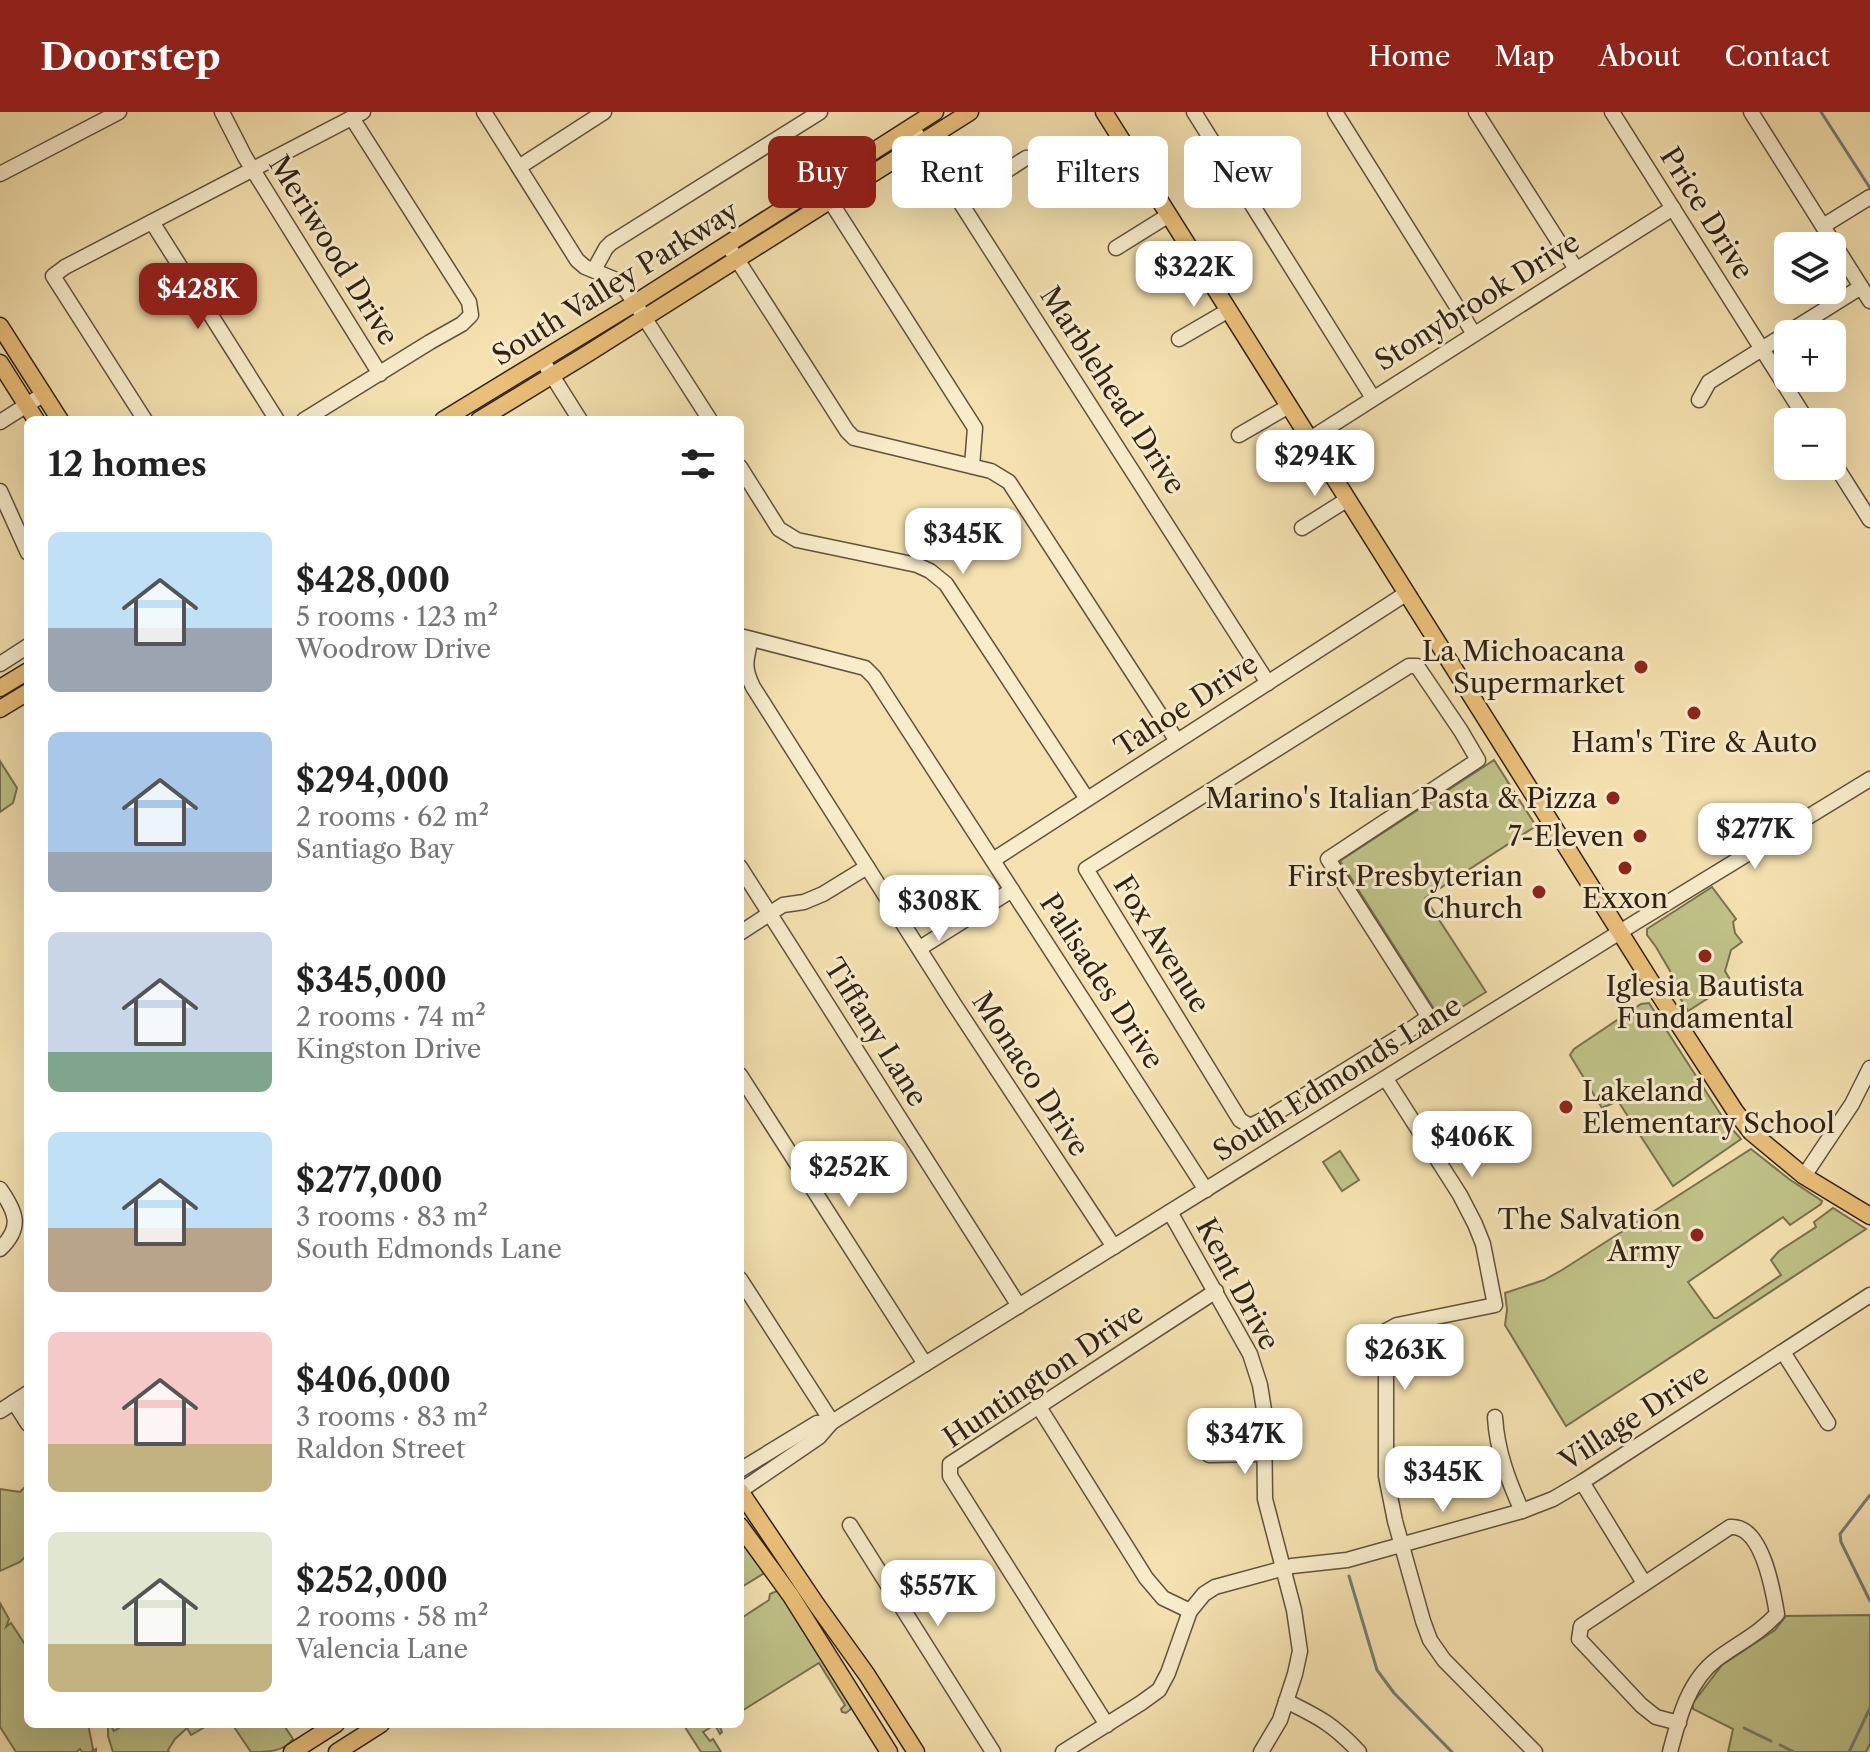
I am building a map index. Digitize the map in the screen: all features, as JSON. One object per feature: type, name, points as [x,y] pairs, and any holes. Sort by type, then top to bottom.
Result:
[{"type":"main road","name":"South Valley Parkway","points":[[876,150],[935,112]]},
{"type":"main road","name":"South Valley Parkway","points":[[933,136],[970,112]]},
{"type":"main road","points":[[1104,112],[1735,1111],[1756,1136],[1804,1176],[1870,1216]]},
{"type":"main road","name":"South Valley Parkway","points":[[732,252],[790,208]]},
{"type":"main road","name":"South Valley Parkway","points":[[486,416],[551,376],[639,310],[732,252],[815,208]]},
{"type":"main road","name":"South Valley Parkway","points":[[449,416],[542,359],[639,310]]},
{"type":"main road","points":[[0,326],[58,416]]},
{"type":"main road","points":[[0,363],[31,413]]},
{"type":"main road","points":[[0,688],[24,673]]},
{"type":"main road","points":[[0,709],[24,694]]},
{"type":"main road","points":[[744,1497],[867,1675],[916,1752]]},
{"type":"main road","points":[[744,1531],[791,1596],[889,1752]]},
{"type":"main road","points":[[292,1752],[330,1728]]},
{"type":"main road","points":[[337,1752],[375,1728]]},
{"type":"street","points":[[0,174],[119,112]]},
{"type":"street","name":"Meriwood Drive","points":[[222,112],[253,169],[380,374]]},
{"type":"street","points":[[484,112],[577,260],[585,267],[619,281],[707,416]]},
{"type":"street","points":[[519,167],[604,112]]},
{"type":"street","points":[[594,270],[611,243],[820,112]]},
{"type":"street","points":[[1194,112],[1373,398]]},
{"type":"street","points":[[1335,112],[1474,334]]},
{"type":"street","points":[[1476,112],[1576,269]]},
{"type":"street","name":"Price Drive","points":[[1612,112],[1799,408]]},
{"type":"street","points":[[1751,112],[1870,301]]},
{"type":"street","points":[[142,416],[53,276],[358,115],[469,302],[471,315],[462,324],[311,416]]},
{"type":"street","name":"Marblehead Drive","points":[[912,127],[918,136]]},
{"type":"street","points":[[1823,226],[1870,197]]},
{"type":"street","points":[[835,208],[975,428],[972,466]]},
{"type":"street","name":"Marblehead Drive","points":[[964,208],[1268,683]]},
{"type":"street","name":"Stonybrook Drive","points":[[1310,439],[1673,208]]},
{"type":"street","points":[[1116,248],[1169,215]]},
{"type":"street","points":[[152,222],[274,416]]},
{"type":"street","points":[[732,252],[854,438],[991,471],[1009,482],[1177,741]]},
{"type":"street","points":[[1699,400],[1709,382],[1861,287]]},
{"type":"street","points":[[1179,339],[1229,310]]},
{"type":"street","points":[[542,359],[577,416]]},
{"type":"street","points":[[0,422],[31,413],[44,394]]},
{"type":"street","points":[[1239,435],[1289,406]]},
{"type":"street","points":[[744,473],[779,529],[797,540],[917,565],[946,584],[1087,799]]},
{"type":"street","points":[[1845,480],[1870,520]]},
{"type":"street","points":[[0,491],[24,544]]},
{"type":"street","points":[[1302,528],[1348,499]]},
{"type":"street","name":"Tahoe Drive","points":[[993,860],[1407,593]]},
{"type":"street","name":"Palisades Drive","points":[[746,638],[865,668],[874,677],[1206,1190]]},
{"type":"street","name":"Monaco Drive","points":[[746,638],[747,674],[954,1004],[1114,1247]]},
{"type":"street","points":[[0,664],[24,649]]},
{"type":"street","name":"Fox Avenue","points":[[1409,666],[1417,666],[1459,727],[1478,760],[1328,859],[1427,1014],[1424,1020],[1273,1115],[1250,1126],[1240,1120],[1086,869],[1409,666]]},
{"type":"street","points":[[1459,727],[1483,713]]},
{"type":"street","name":"South Edmonds Lane","points":[[744,1488],[819,1437],[832,1422],[1870,779]]},
{"type":"street","points":[[744,930],[783,905],[804,902],[823,894],[867,867]]},
{"type":"street","name":"Tiffany Lane","points":[[744,873],[1019,1306]]},
{"type":"street","points":[[920,948],[1012,890]]},
{"type":"street","points":[[1404,1034],[1419,1058]]},
{"type":"street","points":[[1804,1176],[1852,1104],[1870,1068]]},
{"type":"street","points":[[1386,1079],[1475,1224],[1483,1244],[1495,1305],[1397,1325],[1384,1332],[1380,1345],[1386,1373],[1386,1476],[1395,1521],[1430,1640],[1444,1660],[1535,1752]]},
{"type":"street","points":[[744,1081],[925,1364]]},
{"type":"street","points":[[1273,1115],[1287,1140]]},
{"type":"street","points":[[0,1189],[16,1218],[12,1236],[0,1249]]},
{"type":"street","name":"Kent Drive","points":[[1170,1212],[1250,1354],[1260,1385],[1264,1410],[1265,1499],[1294,1610],[1300,1651],[1276,1728],[1261,1752]]},
{"type":"street","points":[[744,1285],[832,1422]]},
{"type":"street","name":"Huntington Drive","points":[[1107,1725],[950,1476],[950,1464],[1216,1291]]},
{"type":"street","name":"Village Drive","points":[[1190,1611],[1204,1594],[1215,1587],[1282,1568],[1347,1560],[1522,1511],[1553,1499],[1870,1295]]},
{"type":"street","points":[[1783,1352],[1828,1423]]},
{"type":"street","points":[[0,1411],[24,1396]]},
{"type":"street","points":[[14,1402],[24,1418]]},
{"type":"street","points":[[1039,1407],[1146,1578],[1163,1598],[1190,1611],[1159,1690],[1063,1752]]},
{"type":"street","points":[[1495,1417],[1500,1456],[1522,1511]]},
{"type":"street","name":"South Edmonds Lane","points":[[744,1468],[817,1423],[832,1422]]},
{"type":"street","points":[[1209,1455],[1265,1454]]},
{"type":"street","points":[[1582,1482],[1644,1583]]},
{"type":"street","points":[[850,1525],[993,1752]]},
{"type":"street","points":[[1670,1752],[1679,1723],[1687,1696],[1700,1676],[1714,1660],[1769,1623],[1777,1614],[1763,1557],[1750,1534],[1738,1527],[1730,1527],[1581,1626],[1579,1639],[1641,1705],[1656,1717],[1679,1723]]},
{"type":"street","points":[[1286,1701],[1321,1718],[1359,1752]]},
{"type":"green space","points":[[1494,760],[1536,826],[1425,898],[1486,992],[1441,1020],[1340,861]]},
{"type":"green space","points":[[0,761],[17,788],[13,803],[0,812]]},
{"type":"green space","points":[[1712,887],[1736,919],[1733,922],[1735,933],[1742,942],[1731,950],[1725,971],[1732,983],[1688,1011],[1676,991],[1670,971],[1647,935],[1647,929]]},
{"type":"green space","points":[[1649,1003],[1725,1121],[1741,1139],[1673,1186],[1618,1101],[1602,1108],[1570,1055],[1574,1049],[1641,1004]]},
{"type":"green space","points":[[1751,1149],[1822,1201],[1790,1225],[1783,1217],[1688,1282],[1714,1318],[1781,1275],[1771,1260],[1779,1251],[1816,1227],[1814,1222],[1833,1208],[1866,1229],[1566,1426],[1505,1325],[1505,1293],[1544,1280],[1562,1270]]},
{"type":"green space","points":[[1340,1151],[1359,1180],[1342,1191],[1323,1162]]},
{"type":"green space","points":[[24,1488],[24,1558],[0,1571],[0,1489],[20,1492]]},
{"type":"green space","points":[[744,1542],[766,1572],[744,1586]]},
{"type":"green space","points":[[779,1590],[852,1708],[846,1713],[842,1712],[845,1705],[819,1663],[744,1710],[744,1616],[769,1600],[770,1594]]},
{"type":"green space","points":[[0,1603],[9,1619],[6,1627],[11,1623],[24,1643],[24,1728],[89,1728],[92,1751],[96,1749],[96,1752],[82,1752],[80,1749],[76,1752],[16,1752],[0,1727]]},
{"type":"green space","points":[[1870,1615],[1870,1744],[1866,1752],[1728,1752],[1733,1729],[1693,1709],[1693,1703],[1722,1665],[1775,1630],[1786,1616]]},
{"type":"green space","points":[[108,1728],[114,1731],[119,1728],[187,1728],[175,1739],[169,1752],[113,1752]]},
{"type":"green space","points":[[187,1728],[203,1728],[191,1735]]},
{"type":"green space","points":[[235,1728],[286,1728],[293,1739],[280,1749],[251,1752]]},
{"type":"green space","points":[[686,1728],[710,1728],[703,1732],[710,1741],[713,1739],[721,1752],[701,1752]]},
{"type":"waterway","points":[[1821,112],[1870,188]]},
{"type":"waterway","points":[[1870,1495],[1840,1534],[1870,1601]]},
{"type":"waterway","points":[[1349,1576],[1377,1670],[1394,1693],[1452,1752]]},
{"type":"waterway","points":[[1849,1752],[1870,1708]]},
{"type":"waterway","points":[[1744,1728],[1771,1741]]},
{"type":"waterway","points":[[1780,1745],[1794,1752]]},
{"type":"place","name":"La Michoacana Supermarket","points":[[1641,667]]},
{"type":"place","name":"Ham's Tire & Auto","points":[[1694,713]]},
{"type":"place","name":"Marino's Italian Pasta & Pizza","points":[[1613,798]]},
{"type":"place","name":"7-Eleven","points":[[1640,836]]},
{"type":"place","name":"Exxon","points":[[1625,868]]},
{"type":"place","name":"First Presbyterian Church","points":[[1539,892]]},
{"type":"place","name":"Iglesia Bautista Fundamental","points":[[1705,956]]},
{"type":"place","name":"Lakeland Elementary School","points":[[1566,1107]]},
{"type":"place","name":"The Salvation Army","points":[[1697,1235]]}]
